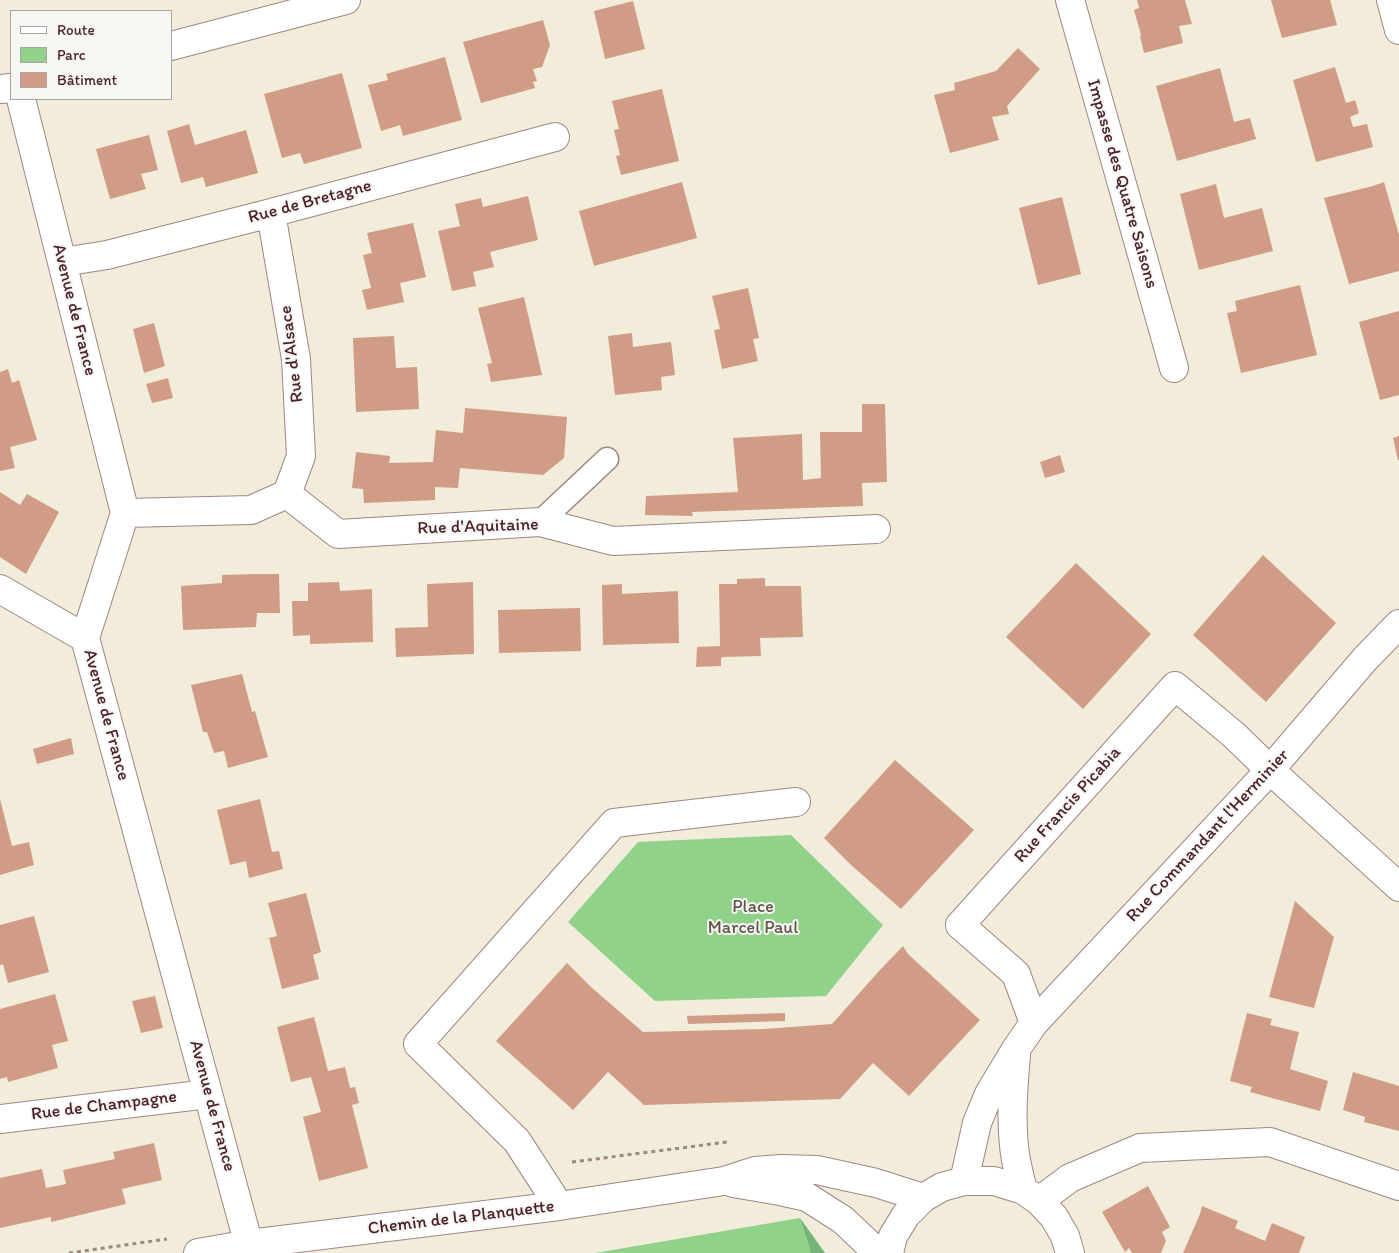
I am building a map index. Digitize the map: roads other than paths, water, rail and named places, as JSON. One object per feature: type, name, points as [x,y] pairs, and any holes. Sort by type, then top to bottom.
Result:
[{"type":"street","points":[[172,46],[346,0]]},
{"type":"street","name":"Impasse des Quatre Saisons","points":[[1070,0],[1174,368]]},
{"type":"street","points":[[1391,0],[1399,30]]},
{"type":"street","name":"Avenue de France","points":[[21,100],[125,513],[85,638],[250,1249]]},
{"type":"street","name":"Rue de Bretagne","points":[[63,262],[108,255],[555,137]]},
{"type":"street","name":"Rue d'Alsace","points":[[271,213],[296,359],[301,456],[286,494]]},
{"type":"street","points":[[125,513],[251,510],[286,494]]},
{"type":"street","name":"Rue d'Aquitaine","points":[[286,494],[338,534],[540,522],[613,541],[876,529]]},
{"type":"street","points":[[0,589],[85,638]]},
{"type":"street","name":"Rue Commandant l'Herminier","points":[[964,1181],[977,1123],[989,1094],[1034,1023],[1270,770],[1365,659],[1399,624]]},
{"type":"street","name":"Rue Francis Picabia","points":[[1034,1023],[1016,974],[960,925],[1175,686],[1234,735],[1270,770]]},
{"type":"street","points":[[1270,770],[1399,887]]},
{"type":"street","points":[[559,1206],[517,1141],[418,1044],[614,823],[796,802]]},
{"type":"street","name":"Rue Commandant l'Herminier","points":[[1016,1049],[1012,1094],[1016,1159],[1031,1196]]},
{"type":"street","name":"Rue de Champagne","points":[[0,1119],[208,1094]]},
{"type":"street","points":[[1031,1196],[1140,1148],[1260,1142],[1270,1142],[1399,1186]]},
{"type":"street","name":"Chemin de la Planquette","points":[[198,1253],[250,1249],[559,1206],[724,1181],[755,1171],[782,1169],[817,1170],[876,1183],[924,1198]]},
{"type":"street","name":"Chemin de la Planquette","points":[[724,1181],[807,1197],[843,1220],[878,1253]]},
{"type":"street","points":[[889,1253],[893,1236],[906,1215],[924,1198],[942,1187],[964,1181],[994,1181],[1031,1196],[1054,1217],[1065,1236],[1070,1253]]},
{"type":"lane","points":[[540,522],[607,459]]},
{"type":"park label","name":"Place Marcel Paul","points":[[753,918]]}]
